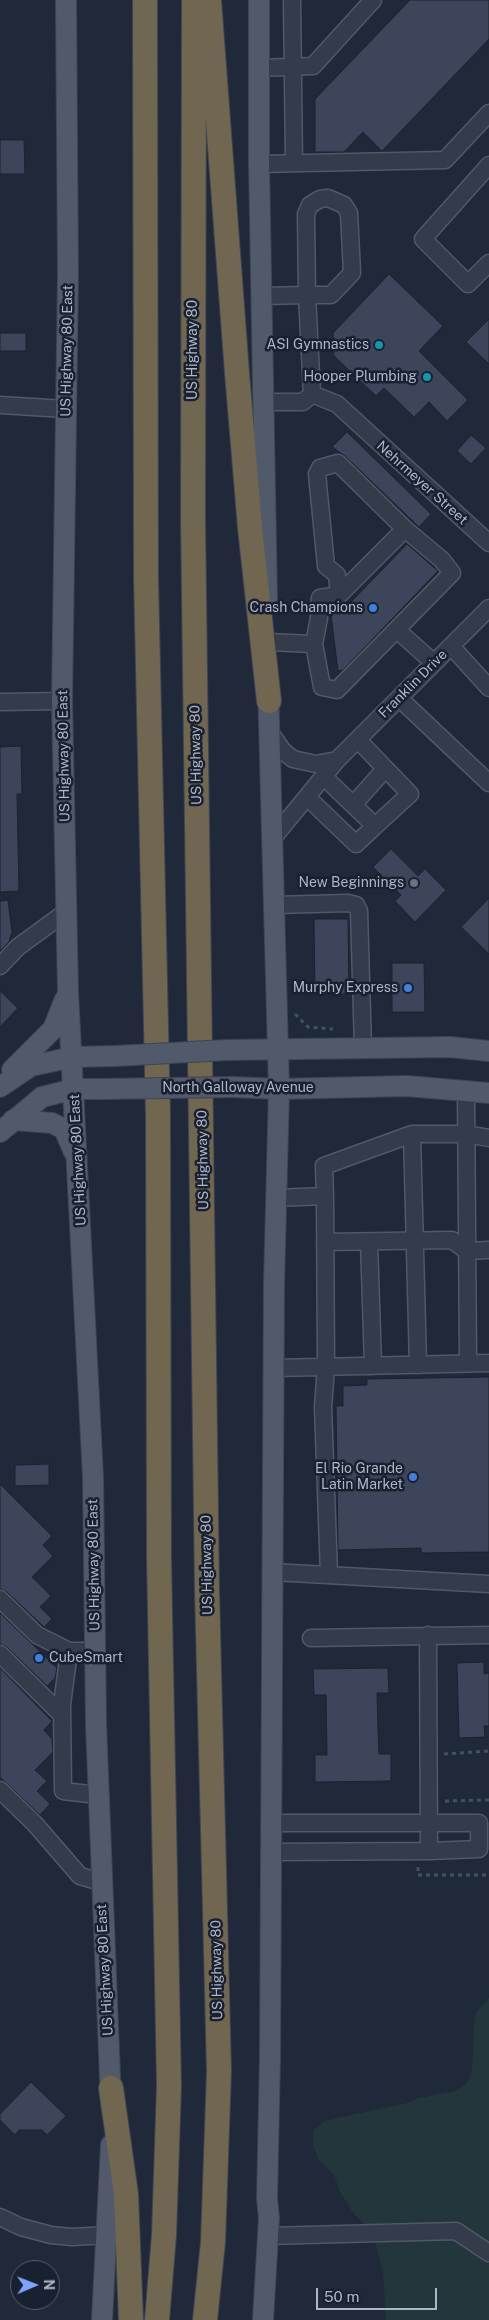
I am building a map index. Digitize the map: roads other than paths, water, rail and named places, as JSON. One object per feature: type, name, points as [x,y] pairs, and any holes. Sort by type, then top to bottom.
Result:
[{"type":"highway","points":[[145,0],[146,577],[158,1106],[159,1558],[169,2076],[164,2235],[158,2320]]},
{"type":"highway","name":"US Highway 80","points":[[194,0],[193,518],[207,1590],[219,2070],[213,2242],[205,2320]]},
{"type":"highway","points":[[209,0],[241,422],[269,701]]},
{"type":"highway","points":[[111,2088],[126,2194],[131,2320]]},
{"type":"main road","name":"US Highway 80 East","points":[[66,0],[68,274],[62,701],[68,992],[73,1057],[93,1477],[98,1795],[111,2088],[108,2235],[102,2320]]},
{"type":"main road","points":[[258,0],[269,731],[279,1089],[276,1198],[268,2236],[263,2320]]},
{"type":"main road","points":[[0,1086],[20,1061],[53,1028],[68,992]]},
{"type":"main road","points":[[0,1086],[31,1066],[73,1057],[278,1048],[363,1039],[489,1051]]},
{"type":"main road","name":"North Galloway Avenue","points":[[6,1126],[42,1097],[74,1089],[233,1087],[279,1089],[407,1086],[489,1093]]},
{"type":"main road","points":[[6,1126],[52,1123],[64,1129],[78,1163]]},
{"type":"street","points":[[292,0],[294,163]]},
{"type":"street","points":[[258,68],[312,66],[373,0]]},
{"type":"street","points":[[259,164],[445,160],[489,114]]},
{"type":"street","points":[[489,165],[423,238],[468,284],[489,263]]},
{"type":"street","points":[[262,296],[307,295],[331,294],[352,273],[349,213],[344,205],[328,198],[320,199],[310,205],[306,214],[307,295],[312,394],[303,402],[264,402]]},
{"type":"street","name":"Nehrmeyer Street","points":[[312,394],[337,404],[489,543]]},
{"type":"street","points":[[0,405],[65,409]]},
{"type":"street","points":[[340,595],[338,574],[326,566],[317,474],[320,468],[338,463],[405,529],[442,560],[452,573],[336,690],[322,687],[314,644],[320,618],[320,598],[340,595],[405,529]]},
{"type":"street","name":"Franklin Drive","points":[[273,838],[337,760],[489,608]]},
{"type":"street","points":[[397,630],[434,663]]},
{"type":"street","points":[[268,642],[314,644]]},
{"type":"street","points":[[451,646],[489,688]]},
{"type":"street","points":[[399,698],[489,783]]},
{"type":"street","points":[[0,702],[62,701]]},
{"type":"street","points":[[269,731],[283,751],[294,759],[316,764],[337,760]]},
{"type":"street","points":[[307,796],[356,844],[410,794],[358,740]]},
{"type":"street","points":[[353,805],[385,769]]},
{"type":"street","points":[[324,776],[375,826]]},
{"type":"street","points":[[274,905],[348,903],[356,905],[359,912],[363,1039]]},
{"type":"street","points":[[0,966],[18,947],[66,912]]},
{"type":"street","points":[[466,1091],[468,1363]]},
{"type":"street","points":[[412,1134],[418,1365]]},
{"type":"street","points":[[329,1575],[323,1407],[326,1367],[324,1166],[412,1134],[466,1134],[489,1138]]},
{"type":"street","points":[[276,1198],[325,1196]]},
{"type":"street","points":[[325,1242],[452,1240],[467,1251],[489,1250]]},
{"type":"street","points":[[369,1242],[373,1366]]},
{"type":"street","points":[[275,1368],[489,1363]]},
{"type":"street","points":[[273,1572],[489,1584]]},
{"type":"street","points":[[0,1600],[38,1635],[69,1651],[95,1651]]},
{"type":"street","points":[[423,1851],[428,1824],[428,1635]]},
{"type":"street","points":[[311,1638],[489,1635]]},
{"type":"street","points":[[69,1651],[62,1715],[63,1791],[98,1795]]},
{"type":"street","points":[[0,1654],[62,1715]]},
{"type":"street","points":[[0,1790],[35,1824],[80,1876],[101,1882]]},
{"type":"street","points":[[272,1823],[480,1823],[479,1849],[272,1852]]},
{"type":"street","points":[[0,2217],[51,2235],[72,2237],[108,2235]]},
{"type":"street","points":[[268,2236],[456,2231],[489,2253]]},
{"type":"place","name":"ASI Gymnastics","points":[[379,345]]},
{"type":"place","name":"Hooper Plumbing","points":[[427,377]]},
{"type":"place","name":"Crash Champions","points":[[373,608]]},
{"type":"place","name":"New Beginnings","points":[[414,883]]},
{"type":"place","name":"Murphy Express","points":[[408,988]]},
{"type":"place","name":"El Rio Grande Latin Market","points":[[413,1477]]},
{"type":"place","name":"CubeSmart","points":[[39,1658]]}]
